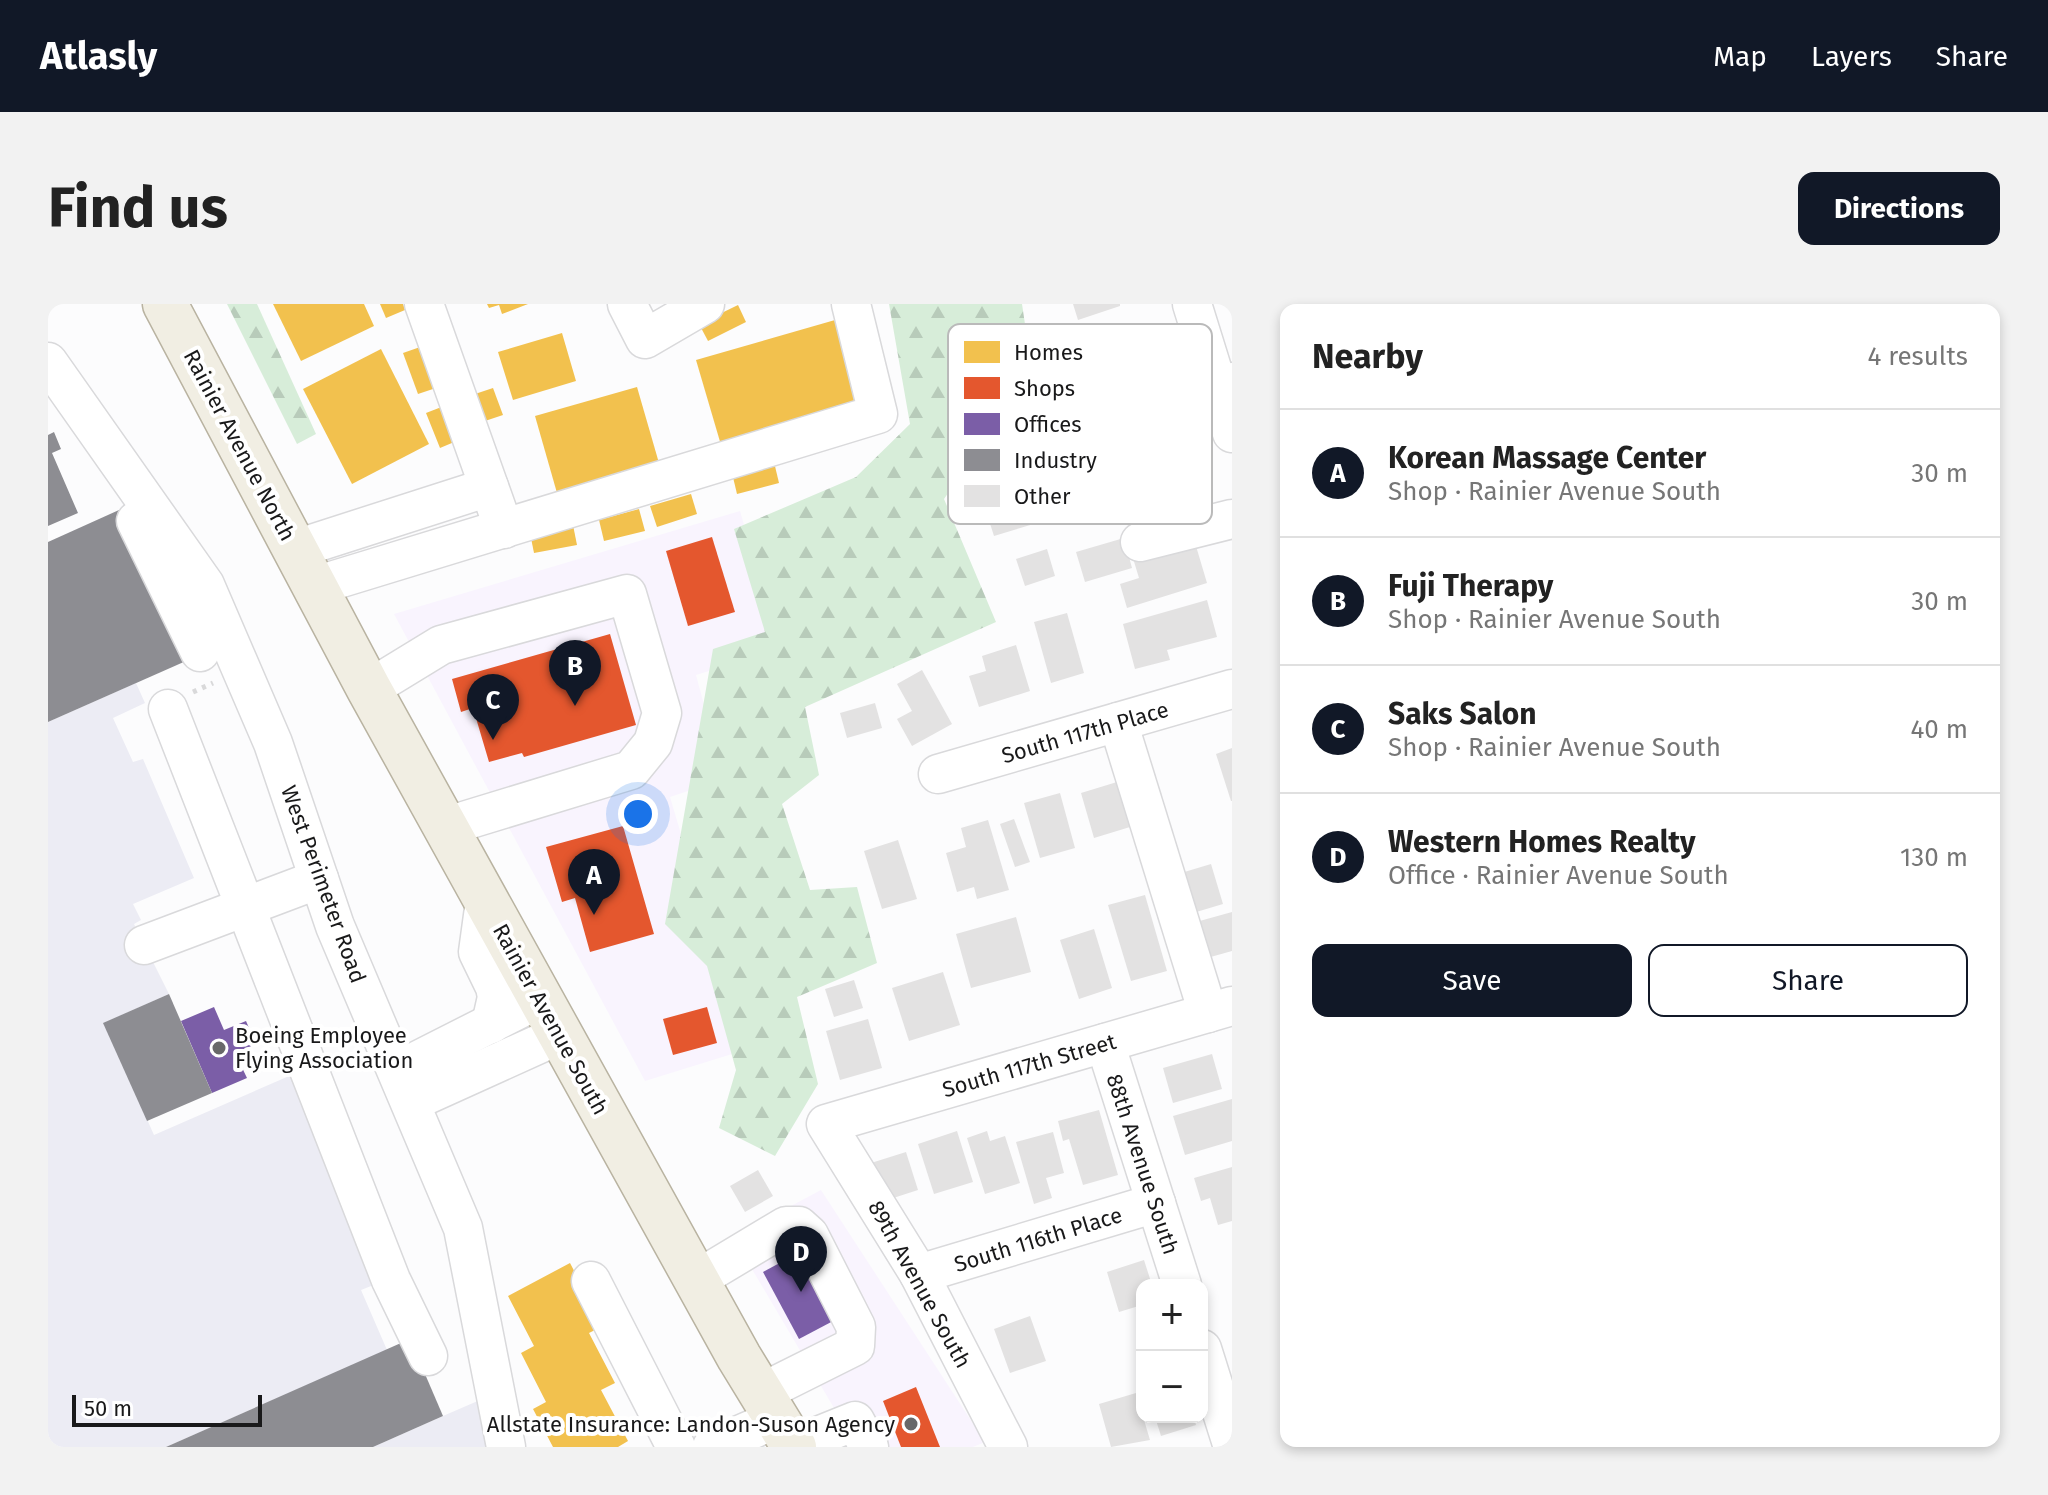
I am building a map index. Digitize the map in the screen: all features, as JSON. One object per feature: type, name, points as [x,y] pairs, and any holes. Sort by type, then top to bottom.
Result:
[{"type":"main road","name":"Rainier Avenue North","points":[[165,304],[305,568]]},
{"type":"main road","name":"Rainier Avenue South","points":[[305,568],[549,1017],[781,1426]]},
{"type":"street","points":[[424,304],[504,529]]},
{"type":"street","points":[[627,304],[645,339],[705,304]]},
{"type":"street","points":[[305,568],[430,552],[878,414],[851,304]]},
{"type":"street","points":[[1192,304],[1200,324]]},
{"type":"street","points":[[1212,352],[1225,384],[1232,433]]},
{"type":"street","name":"West Perimeter Road","points":[[51,372],[205,585],[273,743],[335,926],[463,1228],[506,1447]]},
{"type":"street","points":[[305,568],[415,511],[489,487]]},
{"type":"street","points":[[151,509],[136,521],[200,652]]},
{"type":"street","points":[[415,511],[430,552]]},
{"type":"street","points":[[1140,542],[1232,519]]},
{"type":"street","points":[[369,689],[441,645],[627,594],[662,713],[653,743],[646,752],[631,770],[444,827]]},
{"type":"street","name":"South 117th Place","points":[[938,774],[1232,689]]},
{"type":"street","points":[[168,709],[391,1280],[428,1356]]},
{"type":"street","points":[[1118,722],[1220,1009]]},
{"type":"street","points":[[144,945],[319,879]]},
{"type":"street","points":[[485,901],[478,952],[497,997],[491,1024]]},
{"type":"street","name":"South 117th Street","points":[[826,1124],[1220,1009]]},
{"type":"street","points":[[404,1087],[549,1017]]},
{"type":"street","points":[[404,1087],[491,1024],[549,1017]]},
{"type":"street","name":"88th Avenue South","points":[[1105,1043],[1180,1279]]},
{"type":"street","name":"89th Avenue South","points":[[826,1124],[919,1274],[1008,1447]]},
{"type":"street","name":"South 116th Place","points":[[919,1274],[1156,1203]]},
{"type":"street","points":[[696,1280],[786,1226],[799,1226],[809,1235],[856,1327],[855,1346],[781,1426]]},
{"type":"street","points":[[591,1281],[676,1447]]},
{"type":"street","points":[[1203,1351],[1232,1444]]},
{"type":"street","points":[[712,1447],[781,1426],[855,1421],[869,1447]]},
{"type":"shaded area","points":[[740,511],[780,649],[696,675],[724,779],[670,797],[745,1050],[645,1081],[394,614]]},
{"type":"shaded area","points":[[136,683],[145,703],[113,718],[133,762],[143,759],[194,878],[133,904],[141,920],[134,924],[169,994],[104,1023],[154,1135],[296,1073],[376,1284],[361,1290],[387,1350],[166,1447],[48,1447],[48,722]]},
{"type":"shaded area","points":[[821,1190],[985,1442],[973,1447],[857,1447],[733,1237]]},
{"type":"shaded area","points":[[480,1400],[487,1447],[373,1447],[443,1416]]},
{"type":"green space","points":[[227,304],[257,304],[316,434],[297,444]]},
{"type":"green space","points":[[889,304],[1022,304],[1025,324],[948,324],[948,493],[944,499],[948,508],[948,524],[955,524],[996,622],[805,707],[819,775],[782,804],[810,890],[857,887],[877,963],[797,997],[818,1084],[775,1156],[719,1128],[736,1070],[707,966],[665,924],[713,649],[765,632],[734,529],[856,477],[910,424]]},
{"type":"building: Homes","points":[[273,304],[364,304],[374,326],[301,361]]},
{"type":"building: Homes","points":[[380,304],[403,304],[405,310],[386,318]]},
{"type":"building: Homes","points":[[487,304],[528,304],[502,314],[499,305],[489,308]]},
{"type":"building: Homes","points":[[738,305],[746,322],[708,341],[699,324]]},
{"type":"building: Homes","points":[[835,320],[859,405],[721,445],[696,360]]},
{"type":"building: Homes","points":[[562,333],[576,381],[513,400],[498,352]]},
{"type":"building: Homes","points":[[423,346],[439,387],[418,394],[403,353]]},
{"type":"building: Homes","points":[[381,349],[429,444],[352,484],[303,389]]},
{"type":"building: Homes","points":[[637,387],[661,470],[559,500],[535,416]]},
{"type":"building: Homes","points":[[493,388],[503,415],[485,421],[475,394]]},
{"type":"building: Homes","points":[[444,406],[459,440],[440,448],[426,413]]},
{"type":"building: Homes","points":[[774,462],[779,483],[737,494],[732,473]]},
{"type":"building: Homes","points":[[691,494],[697,514],[657,527],[650,506]]},
{"type":"building: Homes","points":[[639,509],[645,531],[604,541],[599,520]]},
{"type":"building: Homes","points":[[573,525],[577,545],[534,553],[530,533]]},
{"type":"building: Homes","points":[[570,1263],[603,1326],[589,1333],[615,1383],[601,1390],[628,1441],[618,1447],[553,1447],[533,1409],[546,1402],[521,1353],[534,1346],[508,1296]]},
{"type":"building: Shops","points":[[712,537],[735,612],[688,626],[666,551]]},
{"type":"building: Shops","points":[[610,634],[636,725],[524,757],[522,753],[489,762],[473,708],[461,712],[452,679]]},
{"type":"building: Shops","points":[[623,826],[654,934],[590,952],[575,898],[562,902],[546,847]]},
{"type":"building: Shops","points":[[707,1007],[717,1043],[673,1055],[663,1019]]},
{"type":"building: Shops","name":"Allstate Insurance: Landon-Suson Agency","points":[[916,1387],[940,1447],[901,1447],[883,1401]]},
{"type":"building: Offices","name":"Boeing Employee Flying Association","points":[[214,1007],[224,1030],[246,1021],[256,1044],[235,1053],[247,1078],[212,1093],[181,1021]]},
{"type":"building: Offices","points":[[798,1253],[835,1320],[799,1339],[763,1272]]},
{"type":"building: Industry","points":[[54,432],[61,449],[52,453],[78,513],[48,526],[48,435]]},
{"type":"building: Industry","points":[[119,510],[186,661],[48,722],[48,542]]},
{"type":"building: Industry","points":[[169,994],[212,1093],[147,1121],[103,1023]]},
{"type":"building: Industry","points":[[410,1339],[443,1416],[373,1447],[166,1447]]},
{"type":"building: Other","points":[[1073,304],[1120,304],[1120,306],[1078,320]]},
{"type":"building: Other","points":[[990,524],[1034,524],[994,536]]},
{"type":"building: Other","points":[[1132,524],[1157,524],[1134,530]]},
{"type":"building: Other","points":[[1193,536],[1207,583],[1127,608],[1120,584],[1139,578],[1132,555]]},
{"type":"building: Other","points":[[1124,538],[1132,568],[1085,582],[1076,552]]},
{"type":"building: Other","points":[[1047,549],[1055,576],[1025,586],[1016,559]]},
{"type":"building: Other","points":[[1207,600],[1217,637],[1167,650],[1170,660],[1135,669],[1123,624]]},
{"type":"building: Other","points":[[1067,613],[1084,673],[1051,683],[1034,622]]},
{"type":"building: Other","points":[[1016,645],[1030,691],[979,707],[969,676],[986,671],[982,656]]},
{"type":"building: Other","points":[[922,670],[952,724],[912,746],[897,719],[912,711],[897,684]]},
{"type":"building: Other","points":[[875,703],[882,728],[847,738],[840,713]]},
{"type":"building: Other","points":[[1232,748],[1232,801],[1231,801],[1216,754]]},
{"type":"building: Other","points":[[1117,782],[1130,827],[1094,838],[1081,793]]},
{"type":"building: Other","points":[[1060,793],[1075,848],[1040,858],[1024,803]]},
{"type":"building: Other","points":[[1014,819],[1030,862],[1015,867],[1000,824]]},
{"type":"building: Other","points":[[988,820],[1009,890],[977,899],[974,887],[957,892],[946,853],[966,847],[961,828]]},
{"type":"building: Other","points":[[898,840],[917,899],[882,909],[864,851]]},
{"type":"building: Other","points":[[1211,864],[1223,904],[1193,913],[1181,873]]},
{"type":"building: Other","points":[[1145,895],[1167,971],[1131,981],[1108,905]]},
{"type":"building: Other","points":[[1232,912],[1232,951],[1207,958],[1196,922]]},
{"type":"building: Other","points":[[1016,917],[1031,972],[971,988],[956,934]]},
{"type":"building: Other","points":[[1094,929],[1112,988],[1079,999],[1060,940]]},
{"type":"building: Other","points":[[943,972],[960,1025],[909,1041],[892,988]]},
{"type":"building: Other","points":[[854,980],[863,1008],[834,1017],[825,989]]},
{"type":"building: Other","points":[[868,1019],[882,1068],[840,1080],[826,1031]]},
{"type":"building: Other","points":[[1212,1054],[1222,1089],[1173,1103],[1163,1068]]},
{"type":"building: Other","points":[[1232,1099],[1232,1141],[1185,1155],[1173,1116]]},
{"type":"building: Other","points":[[1099,1110],[1118,1175],[1083,1185],[1069,1139],[1063,1141],[1058,1121]]},
{"type":"building: Other","points":[[957,1131],[973,1182],[934,1194],[918,1144]]},
{"type":"building: Other","points":[[987,1131],[990,1141],[1005,1136],[1020,1183],[985,1194],[967,1138]]},
{"type":"building: Other","points":[[1053,1132],[1064,1173],[1046,1178],[1052,1198],[1034,1204],[1016,1142]]},
{"type":"building: Other","points":[[906,1152],[918,1190],[884,1201],[871,1163]]},
{"type":"building: Other","points":[[1232,1167],[1232,1221],[1218,1225],[1210,1198],[1201,1201],[1194,1178]]},
{"type":"building: Other","points":[[758,1170],[773,1196],[745,1212],[730,1186]]},
{"type":"building: Other","points":[[1144,1260],[1150,1279],[1136,1279],[1136,1307],[1119,1312],[1107,1272]]},
{"type":"building: Other","points":[[1030,1316],[1046,1361],[1010,1373],[994,1329]]},
{"type":"building: Other","points":[[1136,1393],[1136,1423],[1145,1423],[1150,1440],[1111,1447],[1099,1404]]},
{"type":"building: Other","points":[[1157,1423],[1196,1423],[1196,1425],[1161,1436]]},
{"type":"place","name":"Fuji Therapy","points":[[575,706]]},
{"type":"place","name":"Saks Salon","points":[[493,740]]},
{"type":"place","name":"Korean Massage Center","points":[[594,915]]},
{"type":"place","name":"Boeing Employee Flying Association","points":[[219,1048]]},
{"type":"place","name":"Western Homes Realty","points":[[801,1292]]},
{"type":"place","name":"Allstate Insurance: Landon-Suson Agency","points":[[911,1424]]}]
